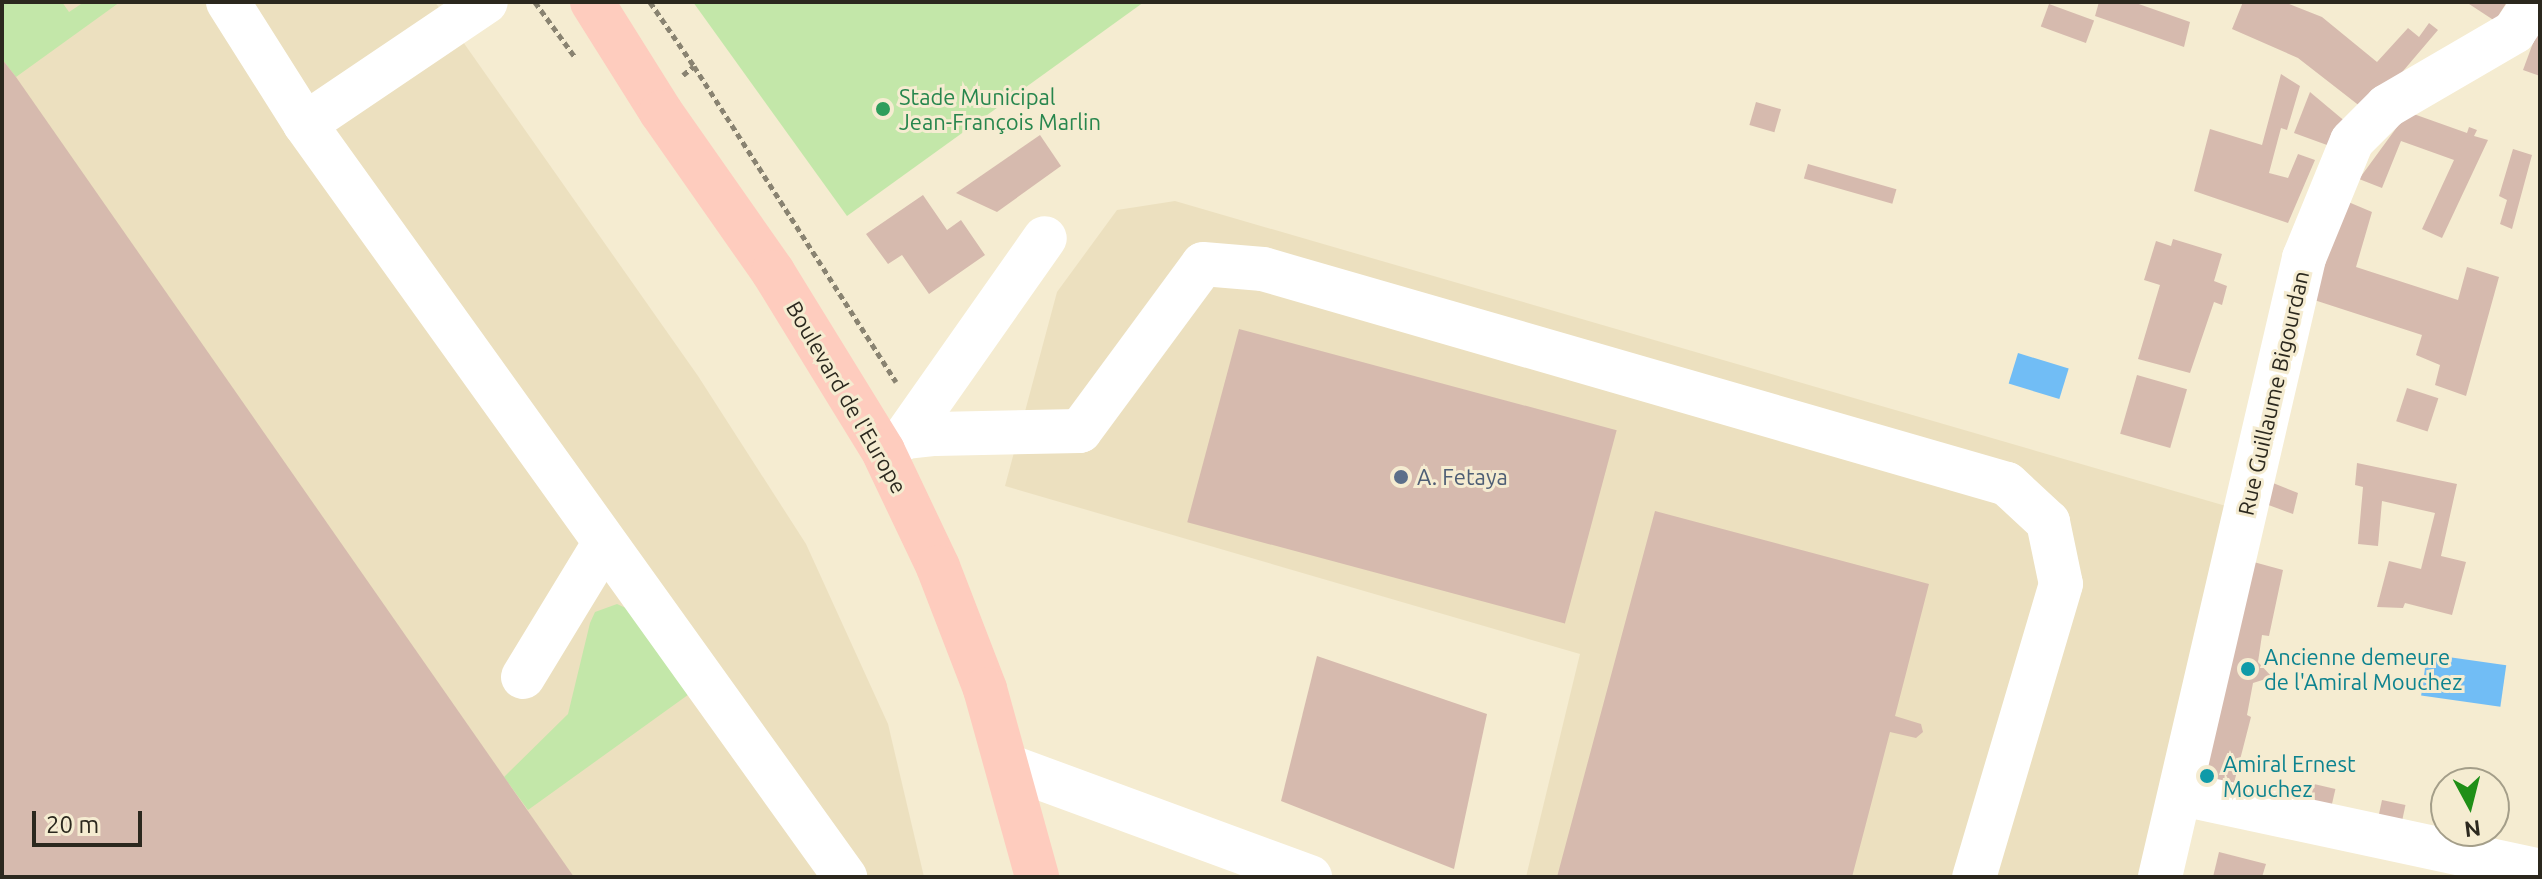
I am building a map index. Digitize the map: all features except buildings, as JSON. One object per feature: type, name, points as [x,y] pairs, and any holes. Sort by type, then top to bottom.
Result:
[{"type":"main road","name":"Boulevard de l'Europe","points":[[592,2],[661,112],[894,444],[1008,766],[1037,877]]},
{"type":"street","points":[[228,2],[305,124],[845,877]]},
{"type":"street","points":[[305,124],[486,2]]},
{"type":"street","name":"Rue Guillaume Bigourdan","points":[[2160,877],[2182,794],[2304,258],[2352,141],[2387,106],[2514,32],[2534,2]]},
{"type":"street","points":[[894,444],[1045,238]]},
{"type":"street","points":[[894,444],[1080,431],[1203,264],[1263,269],[2007,484],[2048,522],[2061,584],[1974,877]]},
{"type":"street","points":[[523,677],[604,544]]},
{"type":"street","points":[[1008,766],[1310,877]]},
{"type":"street","points":[[2182,794],[2540,871]]},
{"type":"path","points":[[535,2],[580,64]]},
{"type":"path","points":[[650,2],[694,66]]},
{"type":"shaded area","points":[[2,2],[435,2],[698,376],[806,544],[888,724],[924,877],[2,877]]},
{"type":"shaded area","points":[[1175,201],[2226,506],[2138,877],[1526,877],[1580,654],[1005,486],[1057,292],[1117,210]]},
{"type":"green space","points":[[2,2],[62,2],[69,12],[84,2],[120,2],[16,77],[2,59]]},
{"type":"green space","name":"Stade Municipal Jean-François Marlin","points":[[693,2],[1144,2],[847,216]]},
{"type":"green space","points":[[617,604],[628,609],[692,692],[528,810],[504,777],[568,714],[590,623],[595,612]]},
{"type":"water","points":[[2018,353],[2069,368],[2059,399],[2009,384]]},
{"type":"water","points":[[2427,654],[2506,665],[2500,707],[2421,696]]},
{"type":"place","name":"Stade Municipal Jean-François Marlin","points":[[883,109]]},
{"type":"place","name":"A. Fetaya","points":[[1401,477]]},
{"type":"place","name":"Ancienne demeure de l'Amiral Mouchez","points":[[2248,669]]},
{"type":"place","name":"Amiral Ernest Mouchez","points":[[2207,776]]}]
